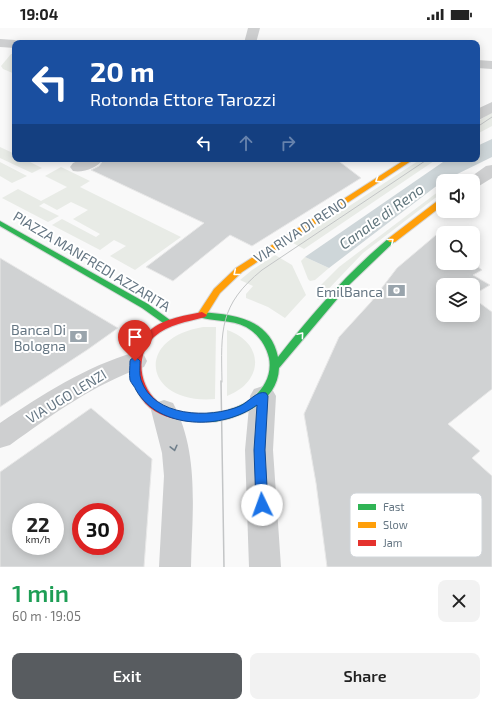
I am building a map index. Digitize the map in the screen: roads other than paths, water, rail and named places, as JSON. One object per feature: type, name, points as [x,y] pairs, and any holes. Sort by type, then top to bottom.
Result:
[{"type":"street","points":[[251,40],[254,28]]},
{"type":"street","points":[[0,43],[12,44]]},
{"type":"street","points":[[480,64],[492,65]]},
{"type":"street","points":[[480,114],[492,107]]},
{"type":"street","points":[[79,167],[89,162]]},
{"type":"street","name":"VIA RIVA DI RENO","points":[[202,315],[217,292],[243,268],[406,162]]},
{"type":"street","points":[[480,178],[492,170]]},
{"type":"street","points":[[277,365],[272,345],[256,328],[233,318],[219,315],[202,315],[169,323],[150,335],[138,352],[135,361],[135,380],[146,397],[164,410],[182,416],[212,418],[237,412],[251,404],[263,396],[272,381],[277,365],[330,300],[379,251],[436,206]]},
{"type":"street","name":"PIAZZA MANFREDI AZZARITA","points":[[0,223],[144,306],[169,323]]},
{"type":"street","name":"VIA UGO LENZI","points":[[0,437],[88,380],[111,368],[135,361]]},
{"type":"street","points":[[263,396],[259,450],[266,567]]},
{"type":"street","points":[[164,410],[176,452],[178,476],[175,567]]},
{"type":"water","name":"Canale di Reno","points":[[492,139],[492,157],[457,174],[436,174],[436,186],[329,268],[305,257],[443,162],[480,162],[480,145]]},
{"type":"tram line","points":[[480,125],[492,117]]},
{"type":"tram line","points":[[222,382],[223,333],[230,307],[237,295],[262,270],[424,162]]},
{"type":"tram line","points":[[221,381],[224,567]]},
{"type":"place","name":"EmilBanca","points":[[396,291]]},
{"type":"place","name":"Banca Di Bologna","points":[[79,337]]}]
